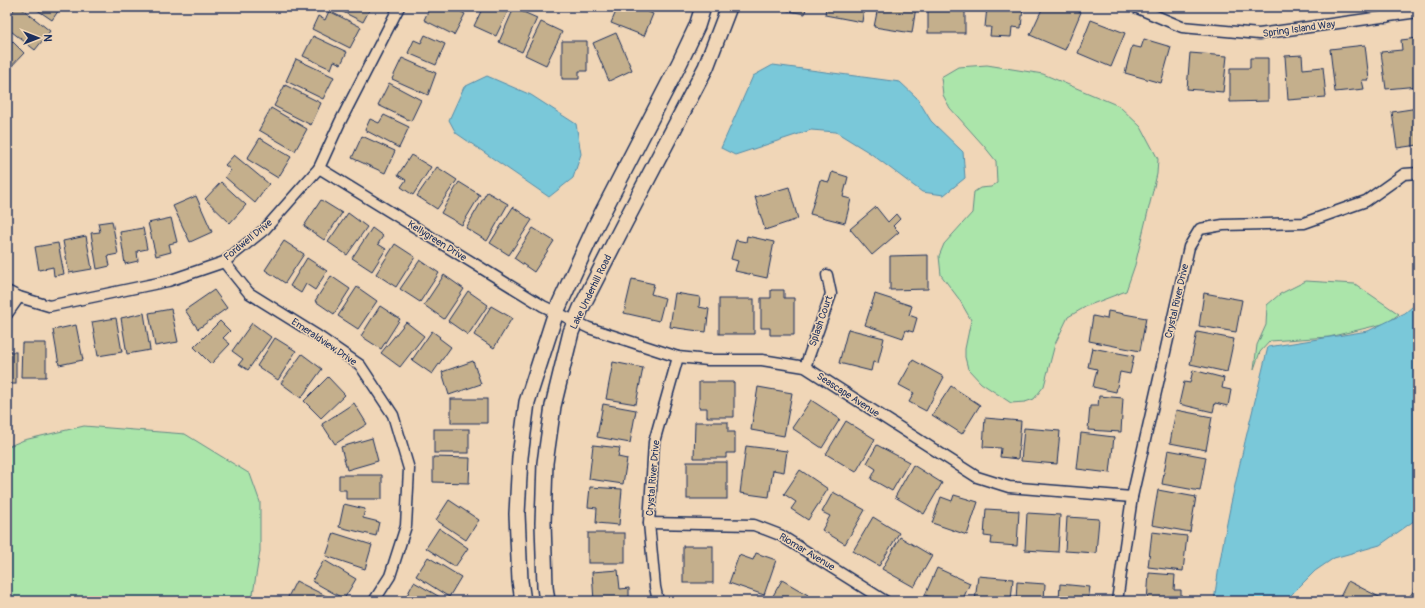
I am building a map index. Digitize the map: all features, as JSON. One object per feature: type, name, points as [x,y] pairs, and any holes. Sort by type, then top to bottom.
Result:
[{"type":"street","name":"Fordwell Drive","points":[[7,291],[19,297],[49,306],[168,281],[224,262],[265,229],[319,168],[340,122],[399,7]]},
{"type":"street","points":[[523,601],[520,581],[517,514],[520,457],[527,402],[556,312],[596,225],[680,62],[697,26],[703,7]]},
{"type":"street","name":"Lake Underhill Road","points":[[547,601],[545,587],[543,523],[545,463],[553,406],[571,332],[625,222],[706,67],[729,7]]},
{"type":"street","name":"Spring Island Way","points":[[1135,7],[1182,27],[1259,34],[1385,12],[1418,12]]},
{"type":"street","name":"Kellygreen Drive","points":[[319,168],[543,306],[556,312]]},
{"type":"street","name":"Crystal River Drive","points":[[1117,601],[1132,498],[1189,247],[1200,229],[1223,225],[1304,223],[1366,201],[1404,174],[1418,173]]},
{"type":"street","name":"Emeraldview Drive","points":[[224,262],[249,293],[318,336],[360,365],[393,415],[409,469],[406,526],[390,576],[374,601]]},
{"type":"street","name":"Splash Court","points":[[805,367],[831,294],[828,275]]},
{"type":"street","points":[[7,314],[19,297]]},
{"type":"street","name":"Seascape Avenue","points":[[556,312],[589,328],[678,357],[708,360],[762,360],[805,367],[977,477],[1009,487],[1132,498]]},
{"type":"street","name":"Crystal River Drive","points":[[658,601],[655,587],[649,523],[654,442],[678,357]]},
{"type":"street","name":"Riomar Avenue","points":[[649,523],[754,525],[780,535],[885,601]]},
{"type":"green space","points":[[987,65],[1043,74],[1119,106],[1141,127],[1158,159],[1157,174],[1135,265],[1126,291],[1087,306],[1068,317],[1055,344],[1044,386],[1034,399],[1025,402],[1011,403],[981,383],[968,369],[965,349],[971,320],[959,299],[941,275],[939,256],[944,244],[972,213],[974,192],[980,188],[991,187],[997,183],[996,161],[950,108],[943,95],[941,77],[958,67]]},
{"type":"green space","points":[[1306,281],[1355,284],[1399,314],[1387,323],[1329,337],[1270,341],[1260,352],[1254,369],[1257,345],[1266,325],[1267,305],[1280,294]]},
{"type":"green space","points":[[84,426],[185,434],[250,474],[260,502],[260,551],[253,594],[249,601],[7,601],[7,447],[24,440]]},
{"type":"water","points":[[773,65],[900,82],[917,98],[931,121],[963,152],[965,178],[944,195],[922,192],[870,153],[836,132],[811,130],[735,155],[721,148],[753,76]]},
{"type":"water","points":[[487,76],[531,95],[576,124],[581,154],[573,178],[549,197],[456,133],[449,120],[464,87]]},
{"type":"water","points":[[1418,302],[1418,518],[1380,545],[1334,558],[1315,571],[1291,595],[1289,601],[1214,601],[1224,537],[1268,347],[1368,331],[1405,313]]},
{"type":"building","points":[[16,7],[20,7],[50,31],[35,50],[7,28],[7,19]]},
{"type":"building","points":[[33,7],[61,7],[52,20]]},
{"type":"building","points":[[333,7],[371,7],[363,22]]},
{"type":"building","points":[[430,7],[452,7],[465,14],[454,35],[424,20]]},
{"type":"building","points":[[483,7],[510,7],[496,36],[474,26]]},
{"type":"building","points":[[618,7],[636,7],[653,14],[644,36],[611,23]]},
{"type":"building","points":[[768,7],[806,7],[805,14]]},
{"type":"building","points":[[826,7],[864,7],[862,22],[825,15]]},
{"type":"building","points":[[878,7],[916,7],[912,33],[874,27]]},
{"type":"building","points":[[928,7],[965,7],[965,33],[928,33]]},
{"type":"building","points":[[987,7],[1023,7],[1021,28],[1012,27],[1011,37],[990,36],[991,27],[985,27]]},
{"type":"building","points":[[1043,7],[1070,7],[1081,12],[1065,50],[1030,35]]},
{"type":"building","points":[[514,8],[537,18],[522,52],[499,42]]},
{"type":"building","points":[[329,11],[361,27],[350,48],[312,29],[318,16],[325,20]]},
{"type":"building","points":[[1091,20],[1125,33],[1111,67],[1078,53]]},
{"type":"building","points":[[541,22],[562,32],[546,65],[525,55]]},
{"type":"building","points":[[616,33],[632,70],[609,81],[593,43]]},
{"type":"building","points":[[425,35],[445,44],[436,65],[408,53],[414,40],[421,43]]},
{"type":"building","points":[[7,36],[24,53],[8,70],[7,69]]},
{"type":"building","points":[[313,36],[347,52],[341,64],[334,61],[331,69],[303,56]]},
{"type":"building","points":[[1418,38],[1418,86],[1386,89],[1381,52],[1402,50],[1401,40]]},
{"type":"building","points":[[1144,39],[1171,47],[1161,83],[1125,73],[1132,46],[1141,48]]},
{"type":"building","points":[[562,41],[587,41],[587,71],[579,71],[579,79],[562,79]]},
{"type":"building","points":[[1365,45],[1369,80],[1362,80],[1364,89],[1335,92],[1330,49]]},
{"type":"building","points":[[1190,53],[1227,56],[1223,92],[1187,89]]},
{"type":"building","points":[[1302,55],[1303,69],[1323,67],[1326,97],[1288,100],[1285,56]]},
{"type":"building","points":[[402,58],[436,73],[428,95],[392,79]]},
{"type":"building","points":[[1250,58],[1268,58],[1268,101],[1230,102],[1230,68],[1250,68]]},
{"type":"building","points":[[296,59],[334,77],[323,99],[286,81]]},
{"type":"building","points":[[389,83],[421,100],[411,121],[378,105]]},
{"type":"building","points":[[285,85],[321,103],[311,125],[274,106]]},
{"type":"building","points":[[271,108],[307,129],[295,151],[259,130]]},
{"type":"building","points":[[1418,108],[1418,145],[1397,148],[1392,112]]},
{"type":"building","points":[[384,115],[409,127],[399,148],[365,130],[370,119],[379,123]]},
{"type":"building","points":[[362,136],[395,151],[385,173],[352,158]]},
{"type":"building","points":[[260,138],[291,157],[278,178],[247,159]]},
{"type":"building","points":[[234,155],[269,184],[255,203],[225,177],[231,170],[225,165]]},
{"type":"building","points":[[411,155],[431,167],[413,195],[401,187],[406,180],[398,175]]},
{"type":"building","points":[[437,167],[457,180],[437,209],[417,196]]},
{"type":"building","points":[[832,172],[848,177],[843,197],[851,199],[845,223],[810,214],[820,180],[829,182]]},
{"type":"building","points":[[221,182],[246,205],[230,223],[205,199]]},
{"type":"building","points":[[459,182],[480,195],[462,225],[441,213]]},
{"type":"building","points":[[789,187],[798,219],[765,230],[755,197]]},
{"type":"building","points":[[487,192],[508,204],[487,241],[466,228]]},
{"type":"building","points":[[196,196],[212,232],[190,242],[173,206]]},
{"type":"building","points":[[321,200],[342,213],[324,240],[304,226]]},
{"type":"building","points":[[513,207],[532,220],[509,255],[490,243]]},
{"type":"building","points":[[876,207],[888,222],[896,214],[900,219],[893,226],[899,232],[872,255],[850,229]]},
{"type":"building","points":[[348,213],[367,227],[347,255],[328,242]]},
{"type":"building","points":[[171,218],[177,242],[169,244],[171,252],[156,256],[148,223]]},
{"type":"building","points":[[112,221],[118,254],[108,256],[110,266],[97,269],[91,233],[100,232],[98,223]]},
{"type":"building","points":[[143,228],[147,249],[137,251],[138,261],[125,264],[120,232]]},
{"type":"building","points":[[372,228],[383,236],[378,244],[386,249],[372,271],[352,258]]},
{"type":"building","points":[[533,228],[554,241],[534,272],[514,258]]},
{"type":"building","points":[[86,236],[92,269],[69,273],[63,241]]},
{"type":"building","points":[[747,236],[774,242],[767,278],[735,271],[738,261],[731,259],[736,240],[746,242]]},
{"type":"building","points":[[284,241],[304,254],[285,283],[265,270]]},
{"type":"building","points":[[58,243],[64,274],[54,276],[53,267],[39,270],[35,247]]},
{"type":"building","points":[[395,244],[415,257],[396,287],[376,274]]},
{"type":"building","points":[[928,255],[928,289],[890,290],[890,256]]},
{"type":"building","points":[[307,258],[327,271],[315,290],[306,284],[301,293],[290,286]]},
{"type":"building","points":[[420,260],[439,273],[420,302],[400,289]]},
{"type":"building","points":[[444,275],[464,289],[444,319],[424,305]]},
{"type":"building","points":[[331,276],[350,289],[334,314],[315,301]]},
{"type":"building","points":[[632,279],[654,284],[651,294],[665,298],[659,321],[624,313]]},
{"type":"building","points":[[357,287],[377,301],[358,329],[338,316]]},
{"type":"building","points":[[214,290],[227,308],[198,329],[185,310]]},
{"type":"building","points":[[771,290],[784,290],[784,298],[794,298],[794,335],[770,335],[770,328],[761,328],[761,298],[771,298]]},
{"type":"building","points":[[468,291],[488,305],[468,335],[448,321]]},
{"type":"building","points":[[675,293],[700,297],[699,307],[709,309],[706,332],[670,327]]},
{"type":"building","points":[[1204,293],[1242,300],[1236,332],[1199,326]]},
{"type":"building","points":[[875,294],[912,306],[909,315],[917,318],[913,332],[906,330],[903,338],[865,325]]},
{"type":"building","points":[[719,299],[754,299],[754,334],[719,334]]},
{"type":"building","points":[[380,306],[400,319],[381,349],[361,336]]},
{"type":"building","points":[[491,306],[512,318],[494,348],[474,335]]},
{"type":"building","points":[[171,309],[178,342],[155,346],[149,313]]},
{"type":"building","points":[[1108,311],[1146,318],[1140,351],[1089,341],[1093,316],[1107,319]]},
{"type":"building","points":[[144,313],[150,350],[127,354],[121,318]]},
{"type":"building","points":[[116,318],[122,352],[98,356],[92,322]]},
{"type":"building","points":[[220,321],[230,331],[223,338],[230,344],[211,364],[194,347]]},
{"type":"building","points":[[406,322],[424,336],[400,367],[381,353]]},
{"type":"building","points":[[252,323],[271,337],[248,370],[239,364],[243,359],[232,351]]},
{"type":"building","points":[[76,325],[83,360],[59,365],[53,330]]},
{"type":"building","points":[[848,329],[884,338],[878,363],[873,362],[871,371],[839,363]]},
{"type":"building","points":[[432,331],[451,347],[432,374],[412,360]]},
{"type":"building","points":[[1197,332],[1234,339],[1227,372],[1190,364]]},
{"type":"building","points":[[275,338],[296,351],[278,380],[257,366]]},
{"type":"building","points":[[22,343],[46,343],[46,377],[21,377]]},
{"type":"building","points":[[1092,348],[1134,356],[1130,374],[1120,372],[1116,392],[1093,387],[1097,369],[1088,367]]},
{"type":"building","points":[[7,352],[16,352],[16,384],[7,384]]},
{"type":"building","points":[[302,354],[322,369],[301,398],[281,383]]},
{"type":"building","points":[[913,360],[944,377],[926,411],[909,402],[914,393],[899,385]]},
{"type":"building","points":[[473,361],[481,384],[449,395],[442,372]]},
{"type":"building","points":[[613,362],[643,368],[636,404],[606,399]]},
{"type":"building","points":[[1193,370],[1224,378],[1222,388],[1231,390],[1228,406],[1215,403],[1213,412],[1179,404],[1184,382],[1190,383]]},
{"type":"building","points":[[328,377],[345,395],[321,418],[304,401]]},
{"type":"building","points":[[699,382],[734,382],[734,417],[707,417],[707,408],[699,408]]},
{"type":"building","points":[[951,386],[980,405],[962,434],[932,415]]},
{"type":"building","points":[[758,387],[792,393],[784,436],[751,430]]},
{"type":"building","points":[[1099,396],[1123,398],[1121,432],[1088,430],[1090,406],[1098,406]]},
{"type":"building","points":[[451,399],[487,399],[487,423],[451,423]]},
{"type":"building","points":[[811,400],[840,419],[822,448],[792,428]]},
{"type":"building","points":[[354,403],[367,424],[335,444],[322,424]]},
{"type":"building","points":[[603,404],[636,410],[630,443],[597,437]]},
{"type":"building","points":[[1176,410],[1212,417],[1206,450],[1170,443]]},
{"type":"building","points":[[985,418],[1021,421],[1018,459],[1000,457],[1001,448],[983,447]]},
{"type":"building","points":[[846,421],[875,439],[856,472],[826,454]]},
{"type":"building","points":[[695,422],[728,422],[728,432],[735,432],[735,453],[726,453],[726,458],[694,458]]},
{"type":"building","points":[[1024,428],[1060,431],[1057,464],[1021,461]]},
{"type":"building","points":[[434,429],[469,429],[469,453],[434,453]]},
{"type":"building","points":[[1081,433],[1114,437],[1110,473],[1077,469]]},
{"type":"building","points":[[372,438],[378,461],[347,470],[341,447]]},
{"type":"building","points":[[593,445],[620,448],[618,457],[627,459],[623,484],[589,479]]},
{"type":"building","points":[[877,445],[909,462],[892,491],[871,479],[876,469],[867,463]]},
{"type":"building","points":[[746,446],[787,451],[784,472],[773,470],[769,497],[740,493]]},
{"type":"building","points":[[1168,450],[1206,457],[1200,491],[1162,484]]},
{"type":"building","points":[[433,457],[470,458],[469,483],[433,482]]},
{"type":"building","points":[[687,462],[727,462],[727,499],[687,499]]},
{"type":"building","points":[[913,465],[942,483],[924,514],[895,497]]},
{"type":"building","points":[[800,470],[828,489],[808,520],[791,509],[796,502],[784,494]]},
{"type":"building","points":[[339,475],[382,475],[382,499],[346,499],[346,490],[339,490]]},
{"type":"building","points":[[590,487],[622,489],[619,525],[596,523],[597,508],[588,507]]},
{"type":"building","points":[[1158,490],[1196,497],[1190,532],[1152,525]]},
{"type":"building","points":[[833,492],[865,510],[845,544],[822,530],[830,516],[822,512]]},
{"type":"building","points":[[954,495],[978,502],[967,535],[932,523],[941,497],[952,501]]},
{"type":"building","points":[[449,500],[479,520],[466,540],[436,520]]},
{"type":"building","points":[[344,504],[365,509],[363,518],[379,522],[376,536],[339,527]]},
{"type":"building","points":[[986,509],[1019,511],[1017,546],[991,544],[992,537],[984,536]]},
{"type":"building","points":[[1027,513],[1060,515],[1058,552],[1025,550]]},
{"type":"building","points":[[873,517],[899,533],[879,566],[853,551]]},
{"type":"building","points":[[1067,517],[1099,519],[1096,553],[1065,551]]},
{"type":"building","points":[[439,528],[468,548],[455,567],[426,548]]},
{"type":"building","points":[[1152,532],[1187,536],[1183,571],[1148,567]]},
{"type":"building","points":[[334,533],[372,545],[365,569],[326,556]]},
{"type":"building","points":[[588,533],[625,533],[625,563],[588,563]]},
{"type":"building","points":[[900,537],[932,556],[914,587],[882,569]]},
{"type":"building","points":[[683,546],[713,546],[713,583],[683,583]]},
{"type":"building","points":[[756,553],[776,560],[764,595],[729,583],[739,555],[753,560]]},
{"type":"building","points":[[428,557],[461,577],[449,597],[416,576]]},
{"type":"building","points":[[324,560],[356,579],[344,599],[312,581]]},
{"type":"building","points":[[937,568],[970,583],[962,601],[939,601],[925,595]]},
{"type":"building","points":[[618,570],[620,589],[629,588],[629,601],[594,601],[592,572]]},
{"type":"building","points":[[1149,573],[1175,575],[1174,590],[1181,590],[1181,601],[1147,601]]},
{"type":"building","points":[[978,576],[1013,579],[1011,601],[975,601]]},
{"type":"building","points":[[782,580],[808,595],[805,601],[770,601]]},
{"type":"building","points":[[296,581],[328,597],[326,601],[286,601]]},
{"type":"building","points":[[1348,581],[1387,601],[1338,601]]},
{"type":"building","points":[[414,582],[445,600],[404,601]]},
{"type":"building","points":[[1017,582],[1045,584],[1044,601],[1016,601]]},
{"type":"building","points":[[1060,584],[1090,587],[1088,601],[1059,601]]},
{"type":"building","points":[[1418,584],[1418,601],[1410,596]]}]
